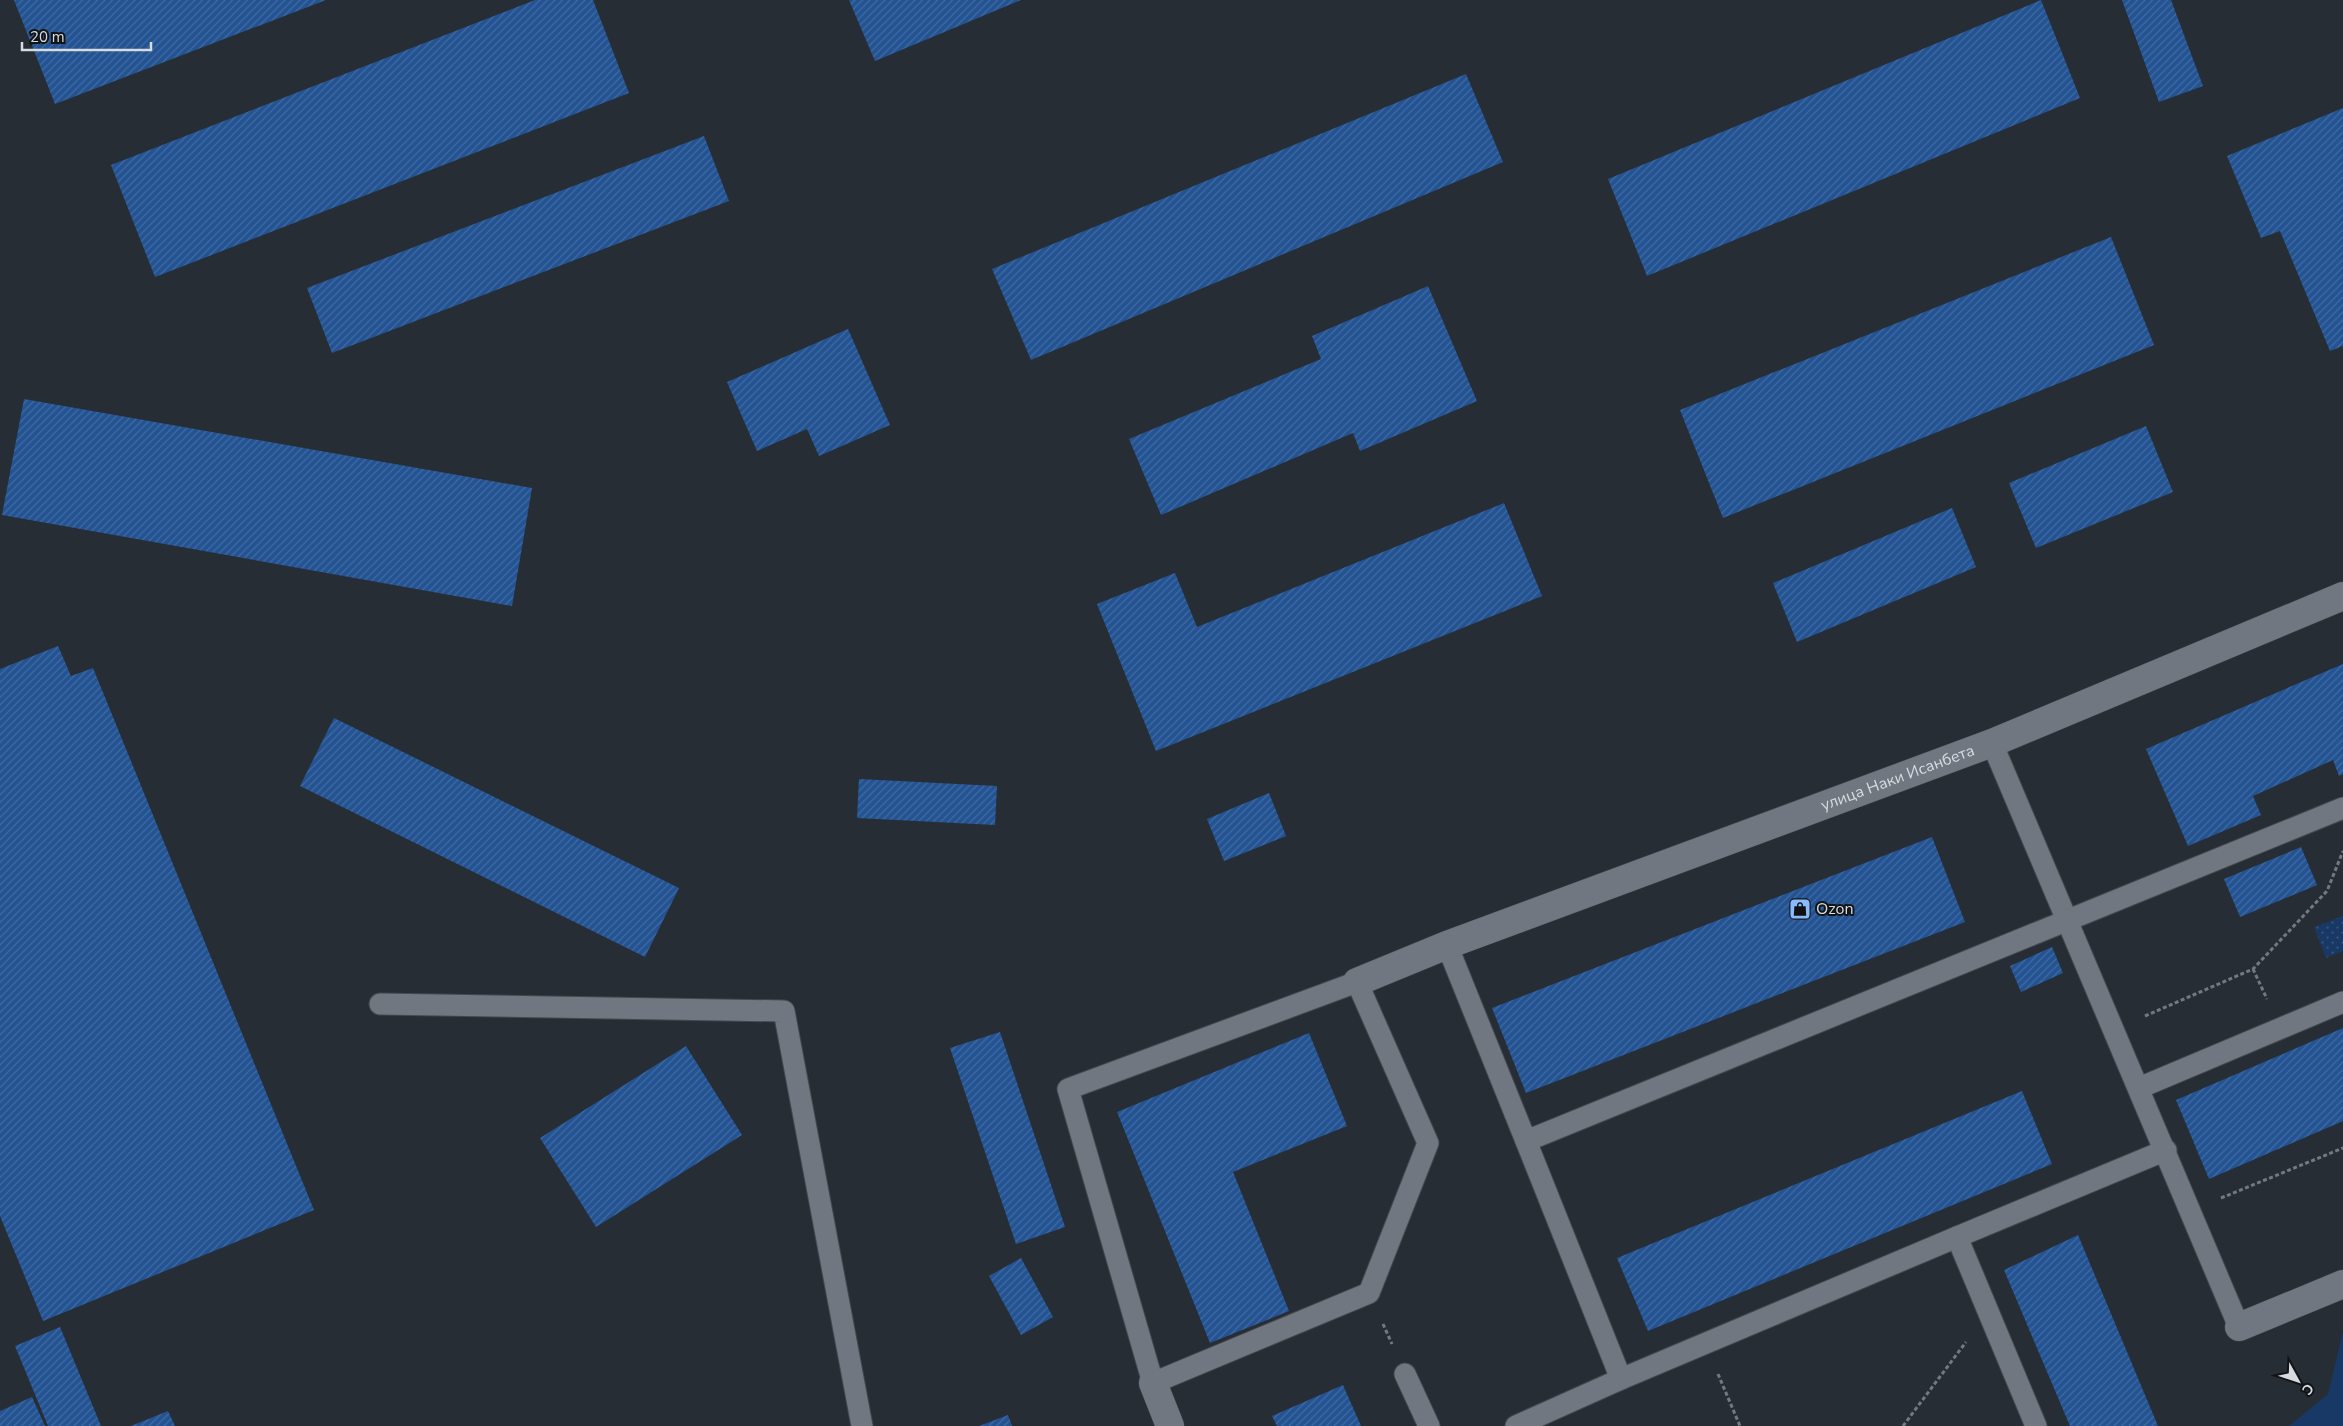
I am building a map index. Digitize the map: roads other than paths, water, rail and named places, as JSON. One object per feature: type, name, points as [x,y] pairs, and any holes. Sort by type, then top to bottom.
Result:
[{"type":"street","name":"улица Наки Исанбета","points":[[1357,982],[1447,945],[1992,743],[2343,596]]},
{"type":"street","points":[[2239,1328],[2343,1284]]},
{"type":"street","points":[[1153,1383],[1170,1426]]},
{"type":"lane","points":[[1992,743],[2166,1150],[2239,1328]]},
{"type":"lane","points":[[1526,1141],[2068,922],[2343,808]]},
{"type":"lane","points":[[1447,945],[1621,1379]]},
{"type":"lane","points":[[1357,982],[1428,1143],[1368,1293],[1153,1383],[1068,1089],[1357,982]]},
{"type":"lane","points":[[2139,1088],[2343,1002]]},
{"type":"lane","points":[[380,1004],[784,1011],[862,1426]]},
{"type":"lane","points":[[1516,1426],[1705,1343],[2166,1150]]},
{"type":"lane","points":[[1957,1237],[2036,1426]]},
{"type":"lane","points":[[1405,1374],[1429,1426]]},
{"type":"place","name":"Ozon","points":[[1800,909]]}]
